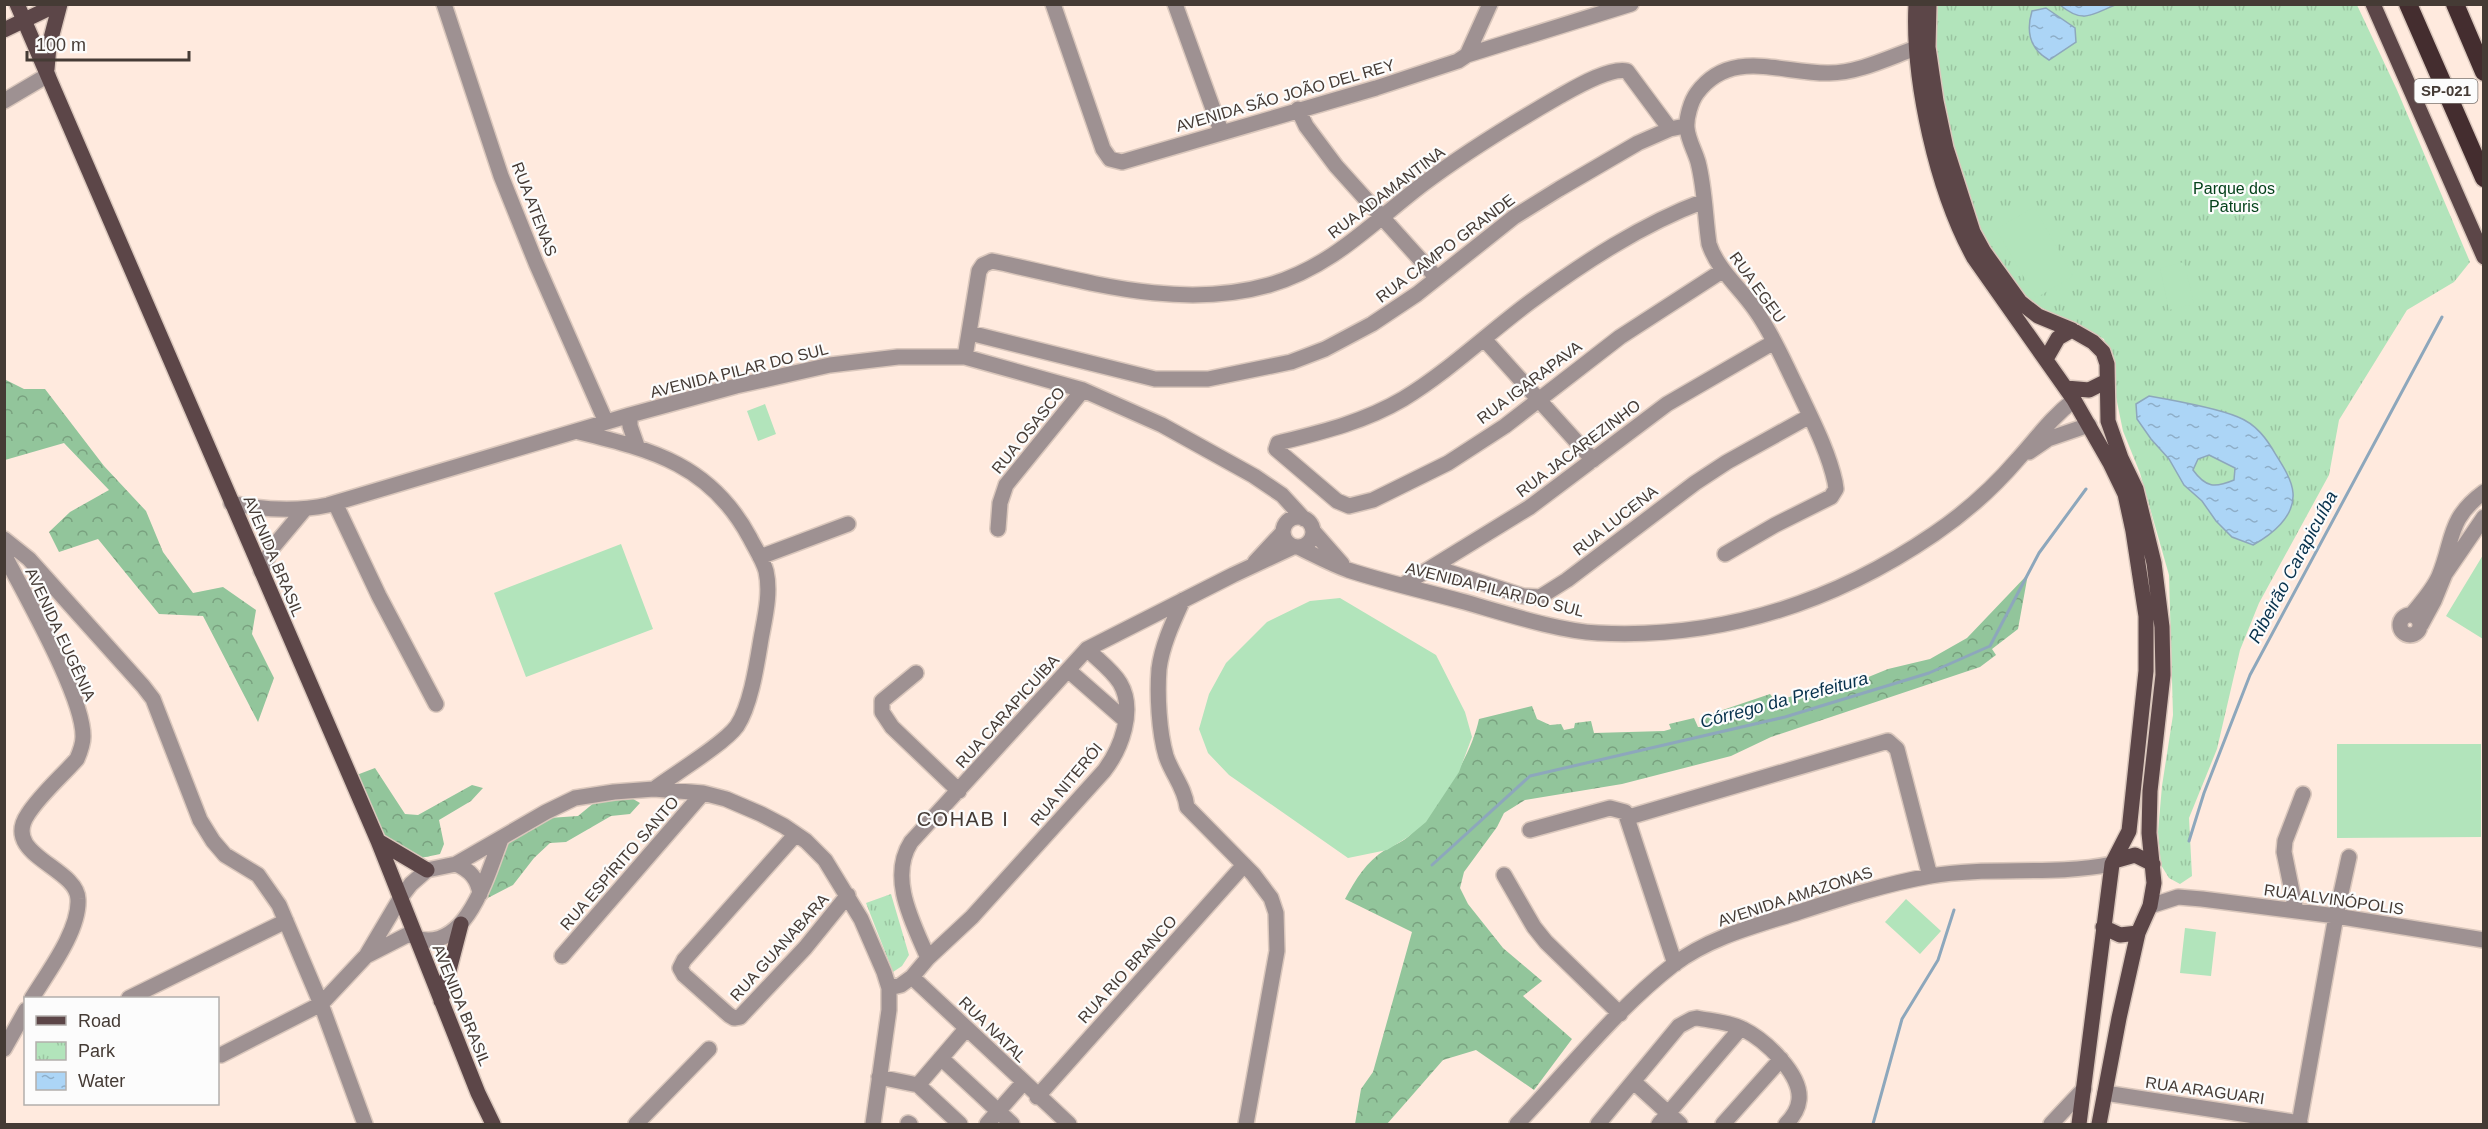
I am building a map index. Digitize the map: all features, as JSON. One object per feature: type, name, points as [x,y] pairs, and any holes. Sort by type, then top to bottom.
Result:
[{"type":"highway","name":"SP-021","points":[[2408,4],[2484,178]]},
{"type":"highway","name":"SP-021","points":[[2454,4],[2484,72]]},
{"type":"main road","points":[[4,9],[15,4]]},
{"type":"main road","name":"AVENIDA BRASIL","points":[[15,4],[48,75],[378,841],[478,1093],[494,1125]]},
{"type":"main road","points":[[4,30],[59,4]]},
{"type":"main road","points":[[48,75],[47,54],[59,4]]},
{"type":"main road","points":[[1916,4],[1916,48],[1934,151],[1962,237],[1974,258],[2046,359],[2089,425],[2125,494],[2133,531],[2145,616],[2146,671],[2129,831],[2113,862],[2079,1125]]},
{"type":"main road","points":[[1929,4],[1928,47],[1936,102],[1946,148],[1973,232],[1984,252],[2020,302],[2038,316],[2094,342],[2103,352],[2107,364],[2108,422],[2121,458],[2136,489],[2154,563],[2162,627],[2163,675],[2150,791],[2149,833],[2154,864],[2154,883],[2150,906],[2138,933],[2099,1125]]},
{"type":"main road","points":[[2373,4],[2484,257]]},
{"type":"main road","points":[[2046,359],[2058,338],[2072,330]]},
{"type":"main road","points":[[2070,394],[2089,390],[2108,381]]},
{"type":"main road","points":[[378,841],[427,870]]},
{"type":"main road","points":[[2113,862],[2135,855],[2154,864]]},
{"type":"main road","points":[[441,1001],[461,924]]},
{"type":"main road","points":[[2103,927],[2120,935],[2138,933]]},
{"type":"street","name":"RUA ATENAS","points":[[444,4],[501,176],[536,263],[606,422]]},
{"type":"street","name":"AVENIDA SÃO JOÃO DEL REY","points":[[1053,4],[1103,149],[1110,159],[1122,162],[1376,88],[1631,4]]},
{"type":"street","points":[[1175,4],[1221,132]]},
{"type":"street","points":[[1462,58],[1490,4]]},
{"type":"street","points":[[1686,126],[1694,97],[1704,83],[1720,71],[1736,67],[1769,66],[1828,74],[1849,71],[1916,48]]},
{"type":"street","name":"RUA ADAMANTINA","points":[[970,333],[979,271],[983,265],[992,261],[1161,295],[1192,296],[1231,293],[1269,285],[1298,274],[1358,239],[1430,179],[1513,123],[1576,87],[1613,71],[1627,71],[1670,129]]},
{"type":"street","points":[[4,101],[48,75]]},
{"type":"street","points":[[1298,110],[1317,142],[1436,277]]},
{"type":"street","name":"RUA CAMPO GRANDE","points":[[970,333],[1155,379],[1208,379],[1291,362],[1325,349],[1392,311],[1523,211],[1638,142],[1670,129],[1686,126]]},
{"type":"street","name":"RUA EGEU","points":[[1686,126],[1699,163],[1709,244],[1722,271],[1758,312],[1774,342],[1810,416],[1833,472],[1836,489],[1834,494],[1725,554]]},
{"type":"street","points":[[1593,460],[1484,339],[1530,302],[1613,247],[1656,222],[1704,201]]},
{"type":"street","name":"RUA IGARAPAVA","points":[[1484,339],[1446,371],[1392,404],[1345,426],[1278,443],[1275,447],[1330,496],[1349,506],[1395,491],[1448,463],[1505,426],[1620,337],[1722,271]]},
{"type":"street","points":[[965,357],[970,333]]},
{"type":"street","name":"RUA JACAREZINHO","points":[[1403,585],[1530,507],[1667,404],[1774,342]]},
{"type":"street","name":"AVENIDA PILAR DO SUL","points":[[231,503],[261,508],[304,510],[335,503],[630,415],[736,386],[830,364],[898,357],[965,357],[1083,390],[1196,442],[1274,489],[1309,525],[1346,569]]},
{"type":"street","name":"RUA OSASCO","points":[[998,529],[1000,503],[1006,486],[1083,390]]},
{"type":"street","name":"AVENIDA PILAR DO SUL","points":[[1296,547],[1346,569],[1502,613],[1596,633],[1689,631],[1725,624],[1805,603],[1864,577],[1934,534],[1966,510],[2019,459],[2070,394]]},
{"type":"street","points":[[630,415],[630,426],[637,446]]},
{"type":"street","name":"RUA LUCENA","points":[[1433,567],[1523,596],[1540,597],[1567,580],[1695,483],[1727,462],[1810,416]]},
{"type":"street","name":"AVENIDA PILAR DO SUL","points":[[2019,459],[2048,439],[2089,425]]},
{"type":"street","points":[[578,431],[637,446],[678,463],[710,486],[731,508],[766,570],[768,597],[757,663],[741,718],[729,734],[654,789]]},
{"type":"street","points":[[1274,489],[1286,541],[1296,547],[1308,544],[1309,525],[1294,518],[1284,528]]},
{"type":"street","points":[[2484,492],[2463,510],[2450,534],[2438,579],[2416,620],[2484,518]]},
{"type":"street","points":[[335,503],[379,596],[436,704]]},
{"type":"street","points":[[261,571],[273,547],[304,510]]},
{"type":"street","points":[[760,557],[848,524]]},
{"type":"street","name":"RUA CARAPICUÍBA","points":[[1251,566],[1284,528]]},
{"type":"street","points":[[4,539],[29,559],[143,686],[162,718],[205,827],[225,855],[258,875],[279,905],[321,1004],[366,1125]]},
{"type":"street","name":"RUA CARAPICUÍBA","points":[[928,958],[909,913],[903,885],[903,859],[911,842],[1088,649],[1251,566],[1296,547]]},
{"type":"street","name":"AVENIDA EUGÊNIA","points":[[4,554],[67,682],[77,709],[83,736],[77,759],[27,815],[22,828],[24,841],[36,857],[70,882],[78,898],[72,929],[34,997]]},
{"type":"street","points":[[1183,600],[1168,635],[1159,669],[1163,745],[1169,765],[1186,794],[1187,807],[1253,874],[1271,898],[1276,913],[1277,951],[1246,1125]]},
{"type":"street","name":"RUA NITERÓI","points":[[912,977],[928,958],[972,917],[1104,771],[1120,745],[1125,720],[1125,699],[1119,683],[1088,649]]},
{"type":"street","points":[[1068,670],[1125,720]]},
{"type":"street","points":[[916,673],[882,701],[882,712],[892,727],[959,791]]},
{"type":"street","points":[[1629,817],[1888,741],[1897,749],[1930,876]]},
{"type":"street","points":[[221,1055],[321,1004],[366,956],[401,897],[427,870],[456,864],[546,812],[575,798],[654,789],[703,793],[726,799],[761,814],[796,834],[825,860],[861,919],[889,988],[889,1010],[873,1125]]},
{"type":"street","name":"RUA ESPÍRITO SANTO","points":[[562,956],[703,793]]},
{"type":"street","points":[[2296,911],[2284,852],[2284,841],[2303,794]]},
{"type":"street","points":[[1530,830],[1610,808],[1626,812],[1675,964]]},
{"type":"street","name":"RUA GUANABARA","points":[[796,834],[684,960],[680,968],[684,975],[729,1015],[734,1018],[740,1017],[805,948],[848,895]]},
{"type":"street","points":[[366,956],[415,935],[427,942],[441,939],[461,924],[480,894],[501,839]]},
{"type":"street","points":[[2300,1124],[2336,916],[2349,857]]},
{"type":"street","name":"AVENIDA AMAZONAS","points":[[1518,1124],[1620,1014],[1675,964],[1706,945],[1730,934],[1868,890],[1930,876],[2015,870],[2085,869],[2113,862]]},
{"type":"street","points":[[456,864],[471,873],[479,887],[480,894]]},
{"type":"street","name":"RUA RIO BRANCO","points":[[1037,1096],[1243,866]]},
{"type":"street","points":[[2085,869],[2109,886]]},
{"type":"street","points":[[1504,875],[1534,927],[1546,942],[1620,1014]]},
{"type":"street","name":"RUA ALVINÓPOLIS","points":[[2154,883],[2178,897],[2336,916],[2484,940]]},
{"type":"street","name":"RUA ALVINÓPOLIS","points":[[2150,906],[2178,897]]},
{"type":"street","points":[[133,997],[286,921]]},
{"type":"street","points":[[889,988],[901,985],[912,977]]},
{"type":"street","name":"RUA NATAL","points":[[912,977],[1069,1125]]},
{"type":"street","points":[[4,1048],[24,1013]]},
{"type":"street","points":[[1598,1125],[1679,1026],[1697,1018],[1741,1028],[1764,1042],[1781,1059],[1794,1076],[1799,1091],[1799,1100],[1791,1120]]},
{"type":"street","points":[[1663,1119],[1741,1028]]},
{"type":"street","points":[[918,1085],[966,1029]]},
{"type":"street","points":[[636,1125],[709,1048]]},
{"type":"street","points":[[941,1058],[1012,1125]]},
{"type":"street","points":[[1723,1125],[1781,1059]]},
{"type":"street","points":[[879,1077],[918,1085],[960,1125]]},
{"type":"street","points":[[1634,1082],[1663,1119],[1680,1125]]},
{"type":"street","points":[[987,1125],[1023,1083]]},
{"type":"street","points":[[2051,1125],[2084,1089]]},
{"type":"street","name":"RUA ARAGUARI","points":[[2105,1093],[2300,1124]]},
{"type":"green space","name":"Parque dos Paturis","points":[[1932,5],[2357,5],[2397,90],[2470,262],[2454,282],[2407,310],[2339,420],[2329,475],[2259,603],[2240,650],[2217,749],[2189,818],[2192,876],[2180,884],[2169,878],[2161,865],[2158,832],[2162,786],[2173,715],[2169,575],[2140,473],[2123,431],[2104,339],[2016,295],[1974,230],[1953,157],[1936,73]]},
{"type":"green space","points":[[2034,207],[2073,276],[2036,298],[1996,229]]},
{"type":"green space","points":[[2184,262],[2194,304],[2169,310],[2160,268]]},
{"type":"green space","points":[[4,379],[24,389],[45,389],[104,466],[146,511],[163,552],[193,593],[223,587],[256,610],[252,634],[274,678],[258,722],[203,616],[159,614],[98,539],[59,552],[49,532],[70,512],[109,490],[64,443],[5,460]]},
{"type":"green space","points":[[765,404],[776,434],[758,441],[747,411]]},
{"type":"green space","points":[[621,544],[653,629],[526,677],[494,593]]},
{"type":"green space","points":[[2483,555],[2483,639],[2446,616]]},
{"type":"green space","points":[[2028,574],[2018,629],[1992,649],[1996,655],[1980,667],[1771,737],[1731,756],[1622,784],[1525,800],[1504,813],[1497,827],[1464,872],[1460,888],[1468,904],[1503,948],[1542,981],[1523,996],[1572,1039],[1534,1090],[1476,1050],[1443,1060],[1387,1124],[1355,1124],[1361,1089],[1373,1072],[1412,932],[1345,899],[1367,865],[1385,850],[1407,838],[1431,811],[1461,766],[1479,719],[1532,706],[1537,719],[1550,725],[1561,724],[1564,730],[1574,728],[1575,723],[1591,721],[1594,733],[1664,731],[1671,729],[1669,724],[1694,718],[1698,727],[1701,727],[1705,716],[1770,694],[1776,702],[1795,695],[1817,698],[1888,669],[1930,659],[1967,638]]},
{"type":"green space","points":[[1340,598],[1436,655],[1465,712],[1472,737],[1459,772],[1426,822],[1387,850],[1348,858],[1229,775],[1208,753],[1199,729],[1209,694],[1226,663],[1267,622],[1310,601]]},
{"type":"green space","points":[[2337,744],[2481,744],[2481,837],[2337,838]]},
{"type":"green space","points":[[375,768],[405,814],[418,815],[472,785],[483,788],[471,801],[439,820],[444,844],[440,854],[416,857],[395,846],[386,836],[364,798],[354,776]]},
{"type":"green space","points":[[628,796],[640,803],[630,814],[611,816],[566,842],[550,843],[534,858],[513,885],[482,901],[503,846],[549,818],[578,816],[595,802]]},
{"type":"green space","points":[[891,894],[909,955],[902,966],[893,972],[866,903]]},
{"type":"green space","points":[[1906,899],[1941,931],[1920,954],[1885,922]]},
{"type":"green space","points":[[2185,928],[2216,932],[2211,976],[2180,973]]},
{"type":"water","points":[[2060,5],[2115,5],[2087,16],[2081,16]]},
{"type":"water","points":[[2046,8],[2075,28],[2076,42],[2049,60],[2037,51],[2031,39],[2029,26],[2032,11]]},
{"type":"water","points":[[2149,396],[2218,410],[2250,424],[2269,443],[2289,478],[2293,502],[2286,517],[2267,536],[2253,545],[2232,537],[2216,521],[2202,501],[2184,485],[2169,459],[2137,419],[2136,404]],"holes":[[[2209,455],[2235,468],[2234,480],[2216,485],[2202,480],[2193,470],[2198,459]]]},
{"type":"waterway","name":"Ribeirão Carapicuíba","points":[[2189,841],[2204,793],[2250,675],[2442,317]]},
{"type":"waterway","name":"Córrego da Prefeitura","points":[[1432,865],[1530,776],[1785,717],[1929,673],[1990,646],[2039,553],[2086,489]]},
{"type":"waterway","points":[[1873,1124],[1902,1019],[1938,960],[1954,910]]},
{"type":"district","name":"COHAB I","points":[[963,819]]}]
